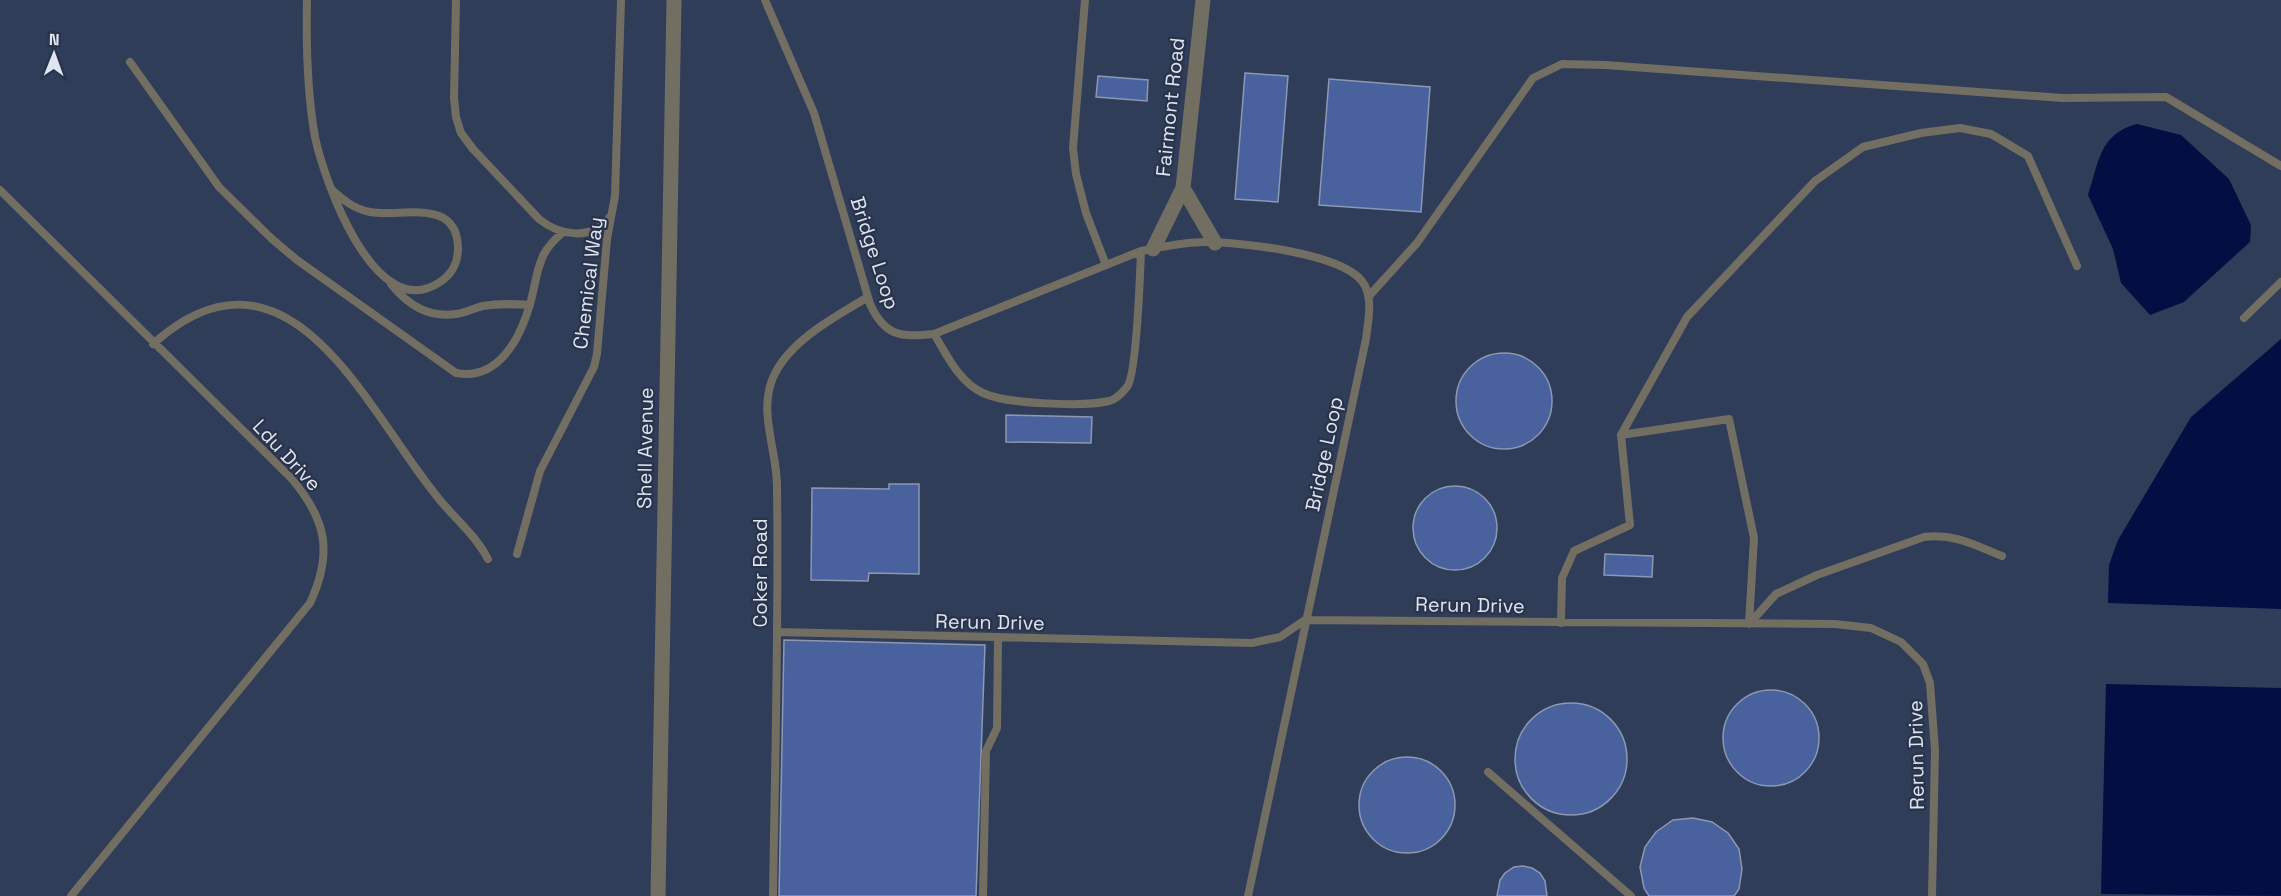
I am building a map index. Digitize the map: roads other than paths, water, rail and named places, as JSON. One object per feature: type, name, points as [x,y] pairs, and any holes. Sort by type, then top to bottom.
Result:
[{"type":"street","name":"Shell Avenue","points":[[658,896],[674,0]]},
{"type":"street","name":"Fairmont Road","points":[[1147,250],[1183,188],[1203,0]]},
{"type":"street","points":[[1183,188],[1215,243]]},
{"type":"lane","points":[[307,0],[306,34],[315,137],[326,179],[345,222],[375,269],[404,300],[415,308],[429,313],[457,314],[496,304],[530,305]]},
{"type":"lane","points":[[456,0],[454,98],[461,134],[549,228],[562,233],[592,231],[604,225],[612,213]]},
{"type":"lane","name":"Chemical Way","points":[[517,554],[540,471],[594,367],[597,354],[607,238],[615,196],[621,0]]},
{"type":"lane","name":"Bridge Loop","points":[[765,0],[814,113],[874,313],[882,326],[892,333],[909,336],[934,334],[1106,265],[1147,250],[1175,244],[1215,243],[1270,249],[1334,262],[1350,270],[1363,282],[1369,296],[1366,339],[1248,896]]},
{"type":"lane","points":[[1085,0],[1073,148],[1076,174],[1086,213],[1106,265]]},
{"type":"lane","points":[[130,62],[219,187],[272,239],[297,260],[456,373],[469,376],[482,374],[491,369],[504,356],[515,339],[530,305],[543,255],[562,233]]},
{"type":"lane","points":[[1369,296],[1417,243],[1533,78],[1562,64],[1605,64],[1756,74],[2062,98],[2166,97],[2281,166]]},
{"type":"lane","points":[[1561,623],[1562,578],[1574,551],[1630,525],[1621,435],[1687,317],[1815,181],[1863,147],[1921,133],[1960,128],[1991,134],[2028,156],[2077,266]]},
{"type":"lane","points":[[331,189],[356,208],[371,213],[429,212],[452,227],[457,240],[458,253],[455,266],[448,277],[420,290],[404,289],[390,283]]},
{"type":"lane","name":"Ldu Drive","points":[[0,190],[126,318],[291,478],[308,498],[318,517],[323,538],[323,561],[319,583],[310,603],[71,896]]},
{"type":"lane","points":[[934,334],[958,374],[982,393],[1011,402],[1093,403],[1112,401],[1129,385],[1147,250]]},
{"type":"lane","points":[[2244,318],[2281,282]]},
{"type":"lane","name":"Coker Road","points":[[773,896],[777,484],[766,400],[771,380],[782,362],[802,341],[831,319],[868,297]]},
{"type":"lane","points":[[153,344],[189,317],[208,310],[233,305],[249,306],[269,310],[284,317],[328,349],[374,406],[445,506],[480,544],[488,559]]},
{"type":"lane","points":[[1621,435],[1729,419],[1754,538],[1749,624]]},
{"type":"lane","points":[[1749,624],[1776,594],[1817,575],[1924,537],[1954,536],[2001,556]]},
{"type":"lane","name":"Rerun Drive","points":[[777,632],[1252,643],[1280,637],[1305,620],[1835,624],[1871,628],[1901,642],[1923,664],[1930,683],[1934,728],[1932,896]]},
{"type":"lane","points":[[983,896],[986,751],[997,728],[998,638]]},
{"type":"lane","points":[[1488,772],[1631,896]]}]
